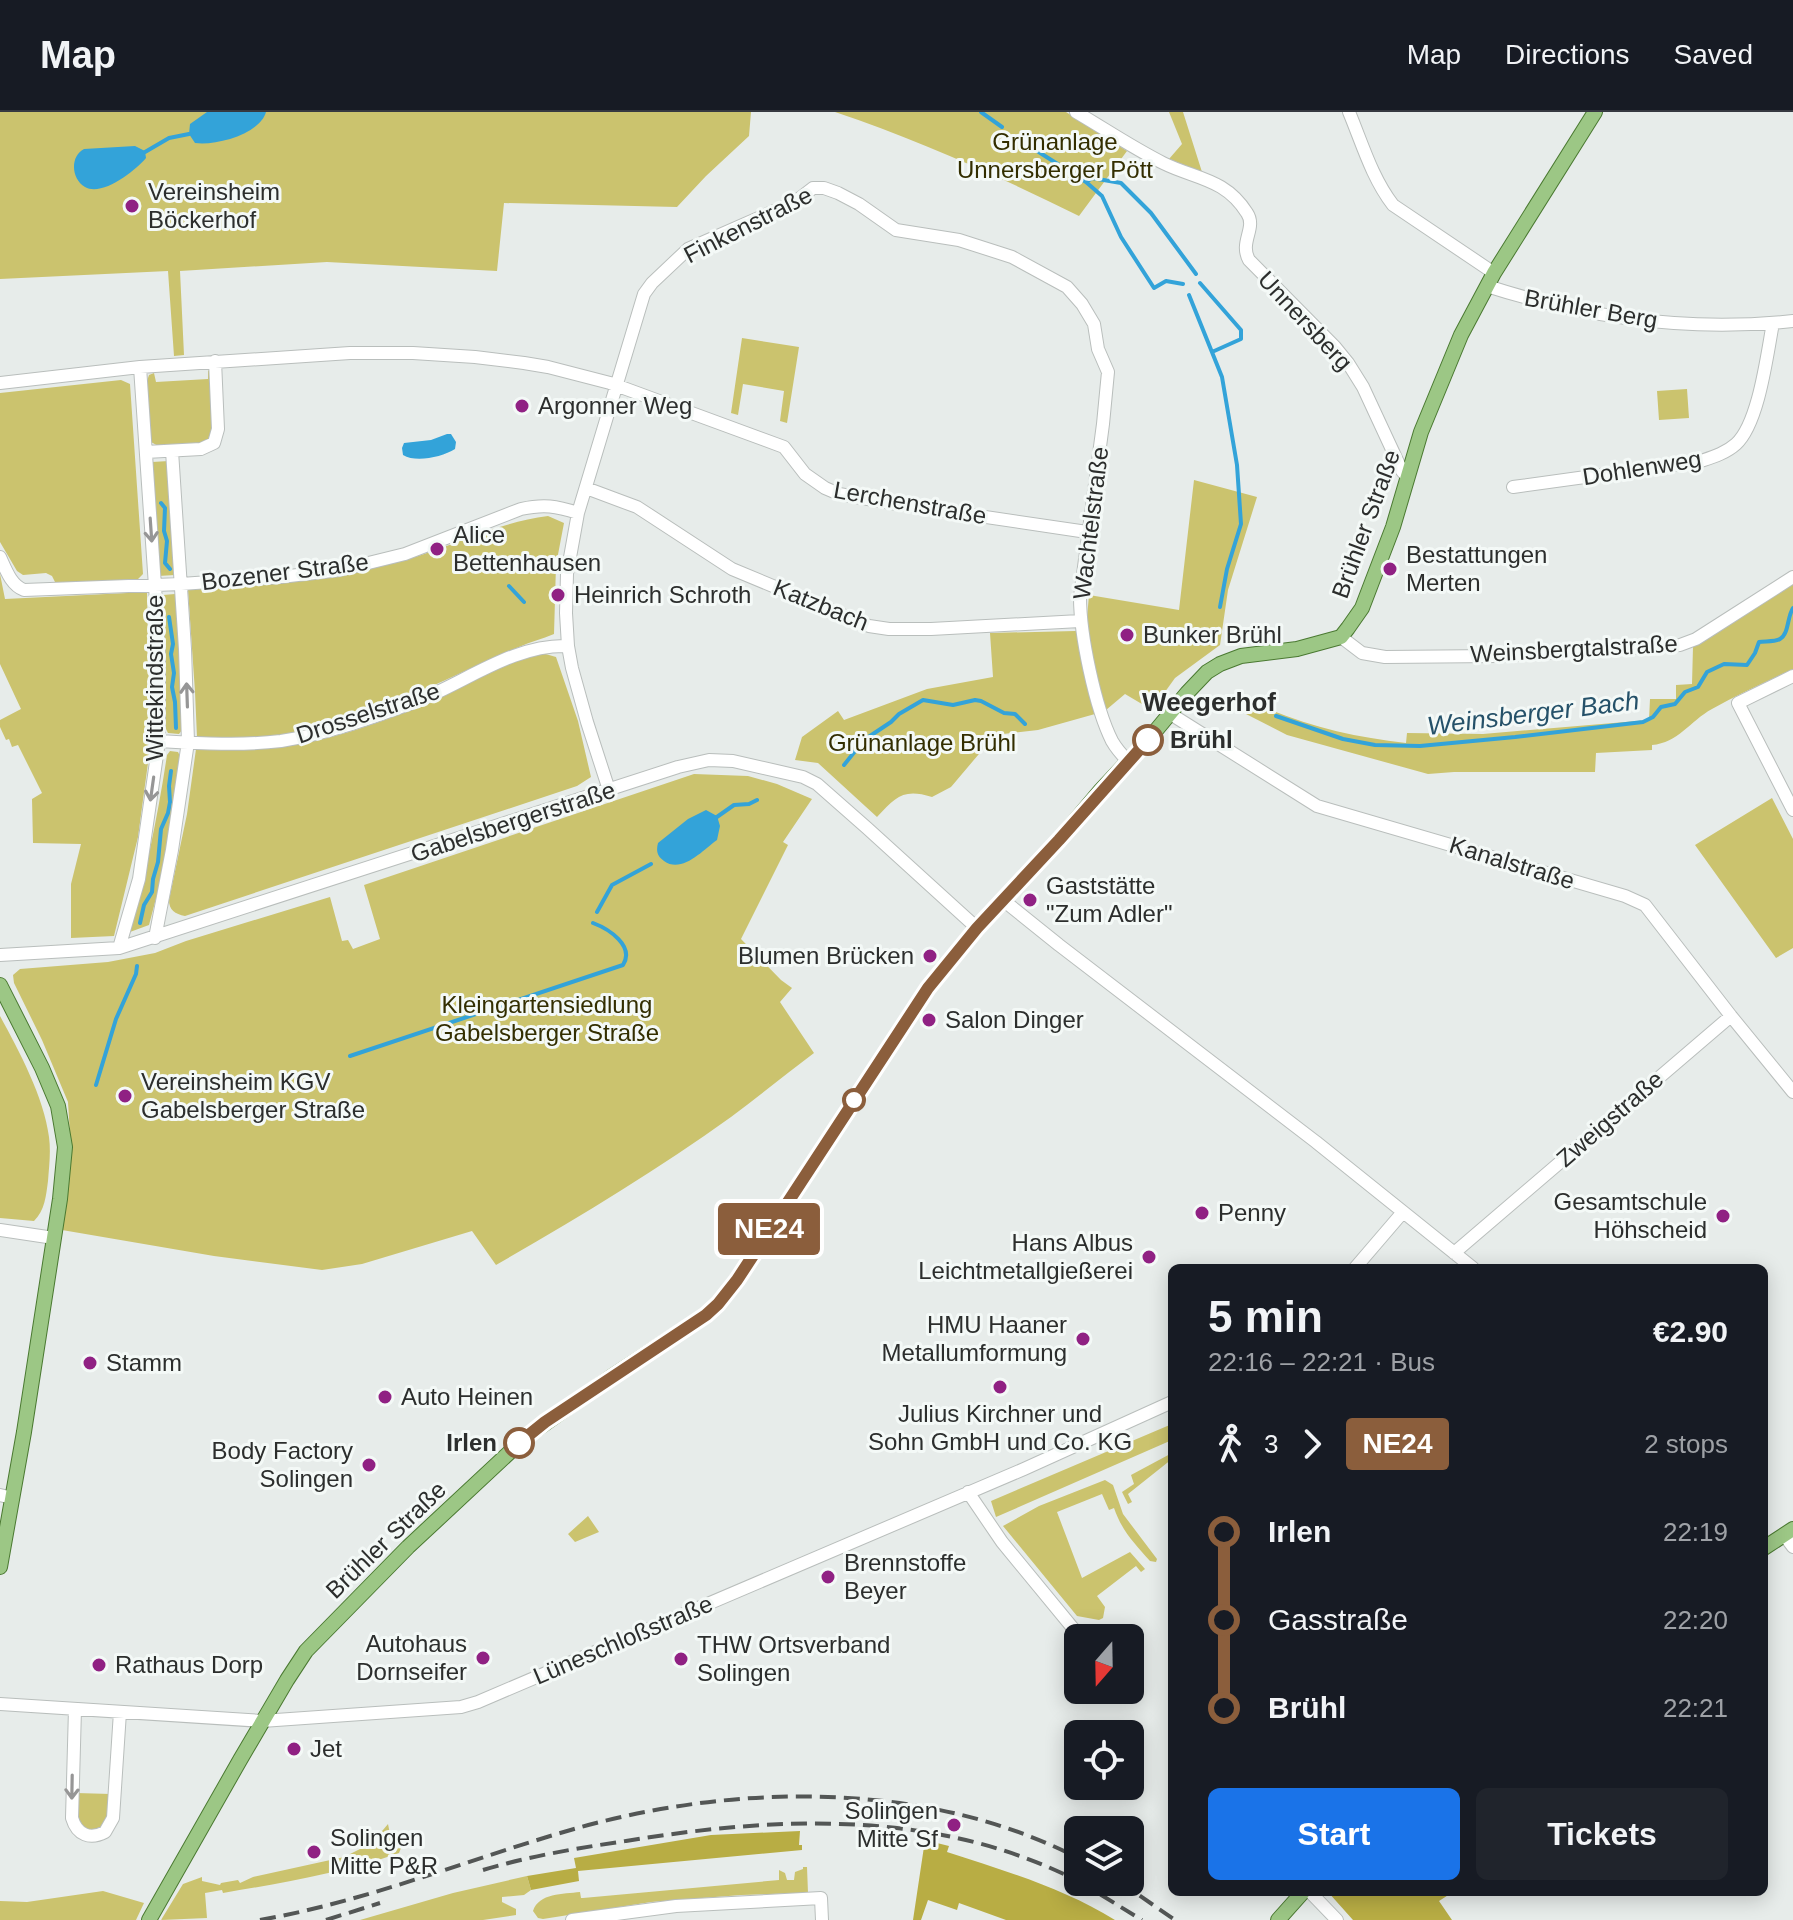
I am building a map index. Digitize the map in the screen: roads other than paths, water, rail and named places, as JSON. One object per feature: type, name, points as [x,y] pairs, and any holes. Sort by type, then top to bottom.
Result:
[{"type":"main road","name":"Brühler Straße","points":[[152,1914],[262,1721],[306,1651],[408,1547],[535,1429],[718,1304],[737,1280],[928,988],[977,928],[1207,672],[1241,656],[1297,649],[1341,637],[1362,608],[1393,527],[1421,432],[1455,348],[1490,280],[1595,112]]},
{"type":"main road","points":[[0,985],[58,1106],[65,1147],[54,1238],[6,1496],[0,1567]]},
{"type":"main road","points":[[1768,1546],[1790,1537]]},
{"type":"main road","points":[[1278,1920],[1299,1896]]},
{"type":"street","name":"Unnersberg","points":[[1076,112],[1160,161],[1210,180],[1227,190],[1248,213],[1250,220],[1244,248],[1249,260],[1348,363],[1408,478]]},
{"type":"street","name":"Brühler Berg","points":[[1349,112],[1384,194],[1393,205],[1490,280],[1560,307],[1635,321],[1705,325],[1793,321]]},
{"type":"street","name":"Finkenstraße","points":[[609,790],[577,688],[568,646],[567,574],[578,513],[644,294],[688,249],[795,202],[809,190],[818,188],[846,196],[896,230],[959,240],[989,249],[1043,272],[1067,287],[1091,318],[1098,349],[1108,372]]},
{"type":"street","name":"Dohlenweg","points":[[1513,487],[1701,461],[1726,451],[1742,438],[1751,420],[1773,323]]},
{"type":"street","points":[[0,383],[215,361],[350,353],[413,353],[475,357],[548,367],[616,386]]},
{"type":"street","points":[[146,452],[207,447],[215,441],[218,429],[215,361]]},
{"type":"street","name":"Wittekindstraße","points":[[119,948],[139,879],[159,741],[159,655],[140,367]]},
{"type":"street","name":"Wachtelstraße","points":[[1108,372],[1087,532],[1080,621],[1101,713],[1113,743],[1128,761]]},
{"type":"street","name":"Lerchenstraße","points":[[616,386],[784,447],[805,474],[839,494],[1087,532]]},
{"type":"street","name":"Wittekindstraße","points":[[155,938],[188,742],[172,451]]},
{"type":"street","name":"Katzbach","points":[[586,488],[647,512],[732,569],[869,626],[931,629],[1080,621]]},
{"type":"street","name":"Bozener Straße","points":[[0,557],[13,581],[24,590],[155,586],[281,577],[340,570],[405,554],[521,509],[557,506],[578,513]]},
{"type":"street","name":"Weinsbergtalstraße","points":[[1341,637],[1362,653],[1385,657],[1495,656],[1680,645],[1696,639],[1793,577]]},
{"type":"street","name":"Drosselstraße","points":[[159,741],[240,744],[324,732],[420,700],[531,649],[568,646]]},
{"type":"street","points":[[1793,676],[1738,703],[1793,810]]},
{"type":"street","name":"Kanalstraße","points":[[1169,713],[1317,806],[1638,901],[1651,910],[1793,1092]]},
{"type":"street","name":"Gabelsbergerstraße","points":[[0,955],[119,948],[678,767],[714,759],[803,777],[830,795],[977,928]]},
{"type":"street","points":[[1003,900],[1316,1142],[1468,1264]]},
{"type":"street","name":"Zweigstraße","points":[[1454,1253],[1731,1016]]},
{"type":"street","points":[[1358,1264],[1403,1212]]},
{"type":"street","points":[[0,1230],[54,1238]]},
{"type":"street","name":"Lüneschloßstraße","points":[[0,1704],[262,1721],[469,1705],[1024,1469],[1168,1404]]},
{"type":"street","points":[[968,1492],[1002,1542],[1069,1624]]},
{"type":"street","points":[[75,1709],[72,1818],[78,1830],[92,1836],[105,1832],[113,1818],[120,1712]]},
{"type":"street","points":[[1314,1896],[1337,1920]]},
{"type":"street","points":[[572,1920],[676,1906],[821,1898],[822,1920]]},
{"type":"water","points":[[207,112],[266,112],[255,127],[236,137],[214,143],[195,143],[189,134],[190,124]]},
{"type":"water","points":[[135,146],[145,151],[146,158],[118,181],[92,189],[77,179],[74,162],[84,149]]},
{"type":"water","points":[[451,434],[456,442],[455,449],[450,452],[422,459],[403,455],[404,443],[431,440]]},
{"type":"water","points":[[706,810],[717,816],[720,826],[717,840],[685,863],[671,864],[662,859],[658,853],[658,843],[688,819]]},
{"type":"waterway","points":[[981,112],[1002,127]]},
{"type":"waterway","points":[[145,152],[169,138],[189,134]]},
{"type":"waterway","points":[[1015,137],[1086,182],[1102,196],[1121,237],[1154,288],[1166,281],[1183,284]]},
{"type":"waterway","points":[[1086,182],[1092,178],[1121,183],[1151,213],[1196,274]]},
{"type":"waterway","points":[[1200,283],[1241,330],[1241,339],[1212,352]]},
{"type":"waterway","points":[[1189,295],[1222,377],[1237,465],[1241,524],[1227,569],[1220,607]]},
{"type":"waterway","points":[[161,503],[165,508],[165,563],[170,569]]},
{"type":"waterway","points":[[509,586],[524,602]]},
{"type":"waterway","name":"Weinsberger Bach","points":[[1276,716],[1343,739],[1375,745],[1420,746],[1643,722],[1653,717],[1661,707],[1675,704],[1685,692],[1698,687],[1707,672],[1724,664],[1747,665],[1759,642],[1783,637],[1793,608]]},
{"type":"waterway","points":[[169,617],[176,728]]},
{"type":"waterway","name":"Weinsberger Bach","points":[[844,765],[864,740],[923,700],[953,705],[981,701],[1004,713],[1015,714],[1025,724]]},
{"type":"waterway","points":[[140,923],[144,905],[152,892],[161,829],[170,802],[171,771]]},
{"type":"waterway","name":"Weinsberger Bach","points":[[714,819],[734,805],[757,800]]},
{"type":"waterway","name":"Weinsberger Bach","points":[[597,912],[612,885],[651,864]]},
{"type":"waterway","name":"Weinsberger Bach","points":[[350,1056],[623,965],[626,958],[623,945],[613,934],[593,923]]},
{"type":"waterway","points":[[96,1085],[116,1019],[137,966]]},
{"type":"railway","points":[[260,1920],[340,1902],[574,1829],[699,1803],[764,1797],[830,1797],[895,1802],[958,1814],[1020,1832],[1064,1852]]},
{"type":"railway","points":[[483,1870],[554,1853],[683,1833],[799,1824],[913,1830],[969,1841],[1024,1858],[1064,1875]]},
{"type":"railway","points":[[1103,1896],[1142,1920]]},
{"type":"railway","points":[[1140,1896],[1175,1920]]},
{"type":"railway","points":[[326,1920],[380,1903]]},
{"type":"place","name":"Vereinsheim Böckerhof","points":[[132,206]]},
{"type":"place","name":"Argonner Weg","points":[[522,406]]},
{"type":"place","name":"Alice Bettenhausen","points":[[437,549]]},
{"type":"place","name":"Bestattungen Merten","points":[[1390,569]]},
{"type":"place","name":"Heinrich Schroth","points":[[558,595]]},
{"type":"place","name":"Bunker Brühl","points":[[1127,635]]},
{"type":"place","name":"Brühl","points":[[1148,740]]},
{"type":"place","name":"Gaststätte \"Zum Adler\"","points":[[1030,900]]},
{"type":"place","name":"Blumen Brücken","points":[[930,956]]},
{"type":"place","name":"Salon Dinger","points":[[929,1020]]},
{"type":"place","name":"Vereinsheim KGV Gabelsberger Straße","points":[[125,1096]]},
{"type":"place","name":"Penny","points":[[1202,1213]]},
{"type":"place","name":"Gesamtschule Höhscheid","points":[[1723,1216]]},
{"type":"place","name":"Hans Albus Leichtmetallgießerei","points":[[1149,1257]]},
{"type":"place","name":"HMU Haaner Metallumformung","points":[[1083,1339]]},
{"type":"place","name":"Stamm","points":[[90,1363]]},
{"type":"place","name":"Julius Kirchner und Sohn GmbH und Co. KG","points":[[1000,1387]]},
{"type":"place","name":"Auto Heinen","points":[[385,1397]]},
{"type":"place","name":"Irlen","points":[[519,1443]]},
{"type":"place","name":"Body Factory Solingen","points":[[369,1465]]},
{"type":"place","name":"Brennstoffe Beyer","points":[[828,1577]]},
{"type":"place","name":"Autohaus Dornseifer","points":[[483,1658]]},
{"type":"place","name":"THW Ortsverband Solingen","points":[[681,1659]]},
{"type":"place","name":"Rathaus Dorp","points":[[99,1665]]},
{"type":"place","name":"Jet","points":[[294,1749]]},
{"type":"place","name":"Solingen Mitte Sf","points":[[954,1825]]},
{"type":"place","name":"Solingen Mitte P&R","points":[[314,1852]]},
{"type":"district","name":"Weegerhof","points":[[1209,702]]},
{"type":"park label","name":"Grünanlage Unnersberger Pött","points":[[1055,156]]},
{"type":"park label","name":"Grünanlage Brühl","points":[[922,743]]},
{"type":"park label","name":"Kleingartensiedlung Gabelsberger Straße","points":[[547,1019]]}]
